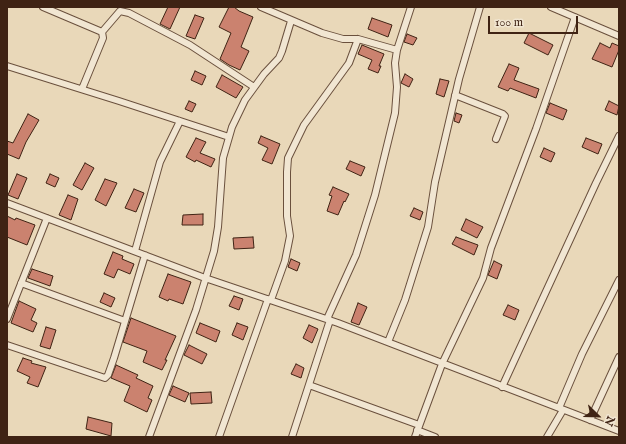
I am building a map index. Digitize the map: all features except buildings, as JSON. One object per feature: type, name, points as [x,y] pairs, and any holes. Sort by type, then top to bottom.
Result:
[{"type":"street","points":[[42,7],[102,32]]},
{"type":"street","points":[[262,7],[322,33],[343,39],[358,39],[397,50]]},
{"type":"street","points":[[292,437],[328,320],[356,255],[375,195],[395,113],[397,87],[395,63],[397,50],[411,7]]},
{"type":"street","points":[[388,342],[405,300],[428,227],[435,182],[455,95],[480,7]]},
{"type":"street","points":[[551,7],[558,8],[575,17],[618,35]]},
{"type":"street","points":[[102,32],[120,11],[129,13],[190,45],[254,87]]},
{"type":"street","points":[[415,437],[442,364],[483,278],[491,248],[536,129],[575,17]]},
{"type":"street","points":[[149,437],[196,310],[214,251],[218,228],[223,158],[232,127],[245,100],[264,74],[279,58],[290,20]]},
{"type":"street","points":[[82,89],[103,38],[102,32]]},
{"type":"street","points":[[219,437],[285,261],[290,236],[287,216],[286,172],[288,158],[304,125],[349,63],[358,39]]},
{"type":"street","points":[[7,66],[229,137]]},
{"type":"street","points":[[455,95],[505,116],[496,139]]},
{"type":"street","points":[[135,250],[160,162],[180,121]]},
{"type":"street","points":[[502,387],[619,136]]},
{"type":"street","points":[[7,203],[135,250],[205,278],[270,299],[388,342],[619,431]]},
{"type":"street","points":[[7,319],[47,218]]},
{"type":"street","points":[[7,345],[105,378],[108,375],[145,254]]},
{"type":"street","points":[[547,437],[561,409],[582,354],[619,280]]},
{"type":"street","points":[[21,283],[125,321]]},
{"type":"street","points":[[590,420],[619,357]]},
{"type":"street","points":[[309,385],[418,428],[435,437]]}]
